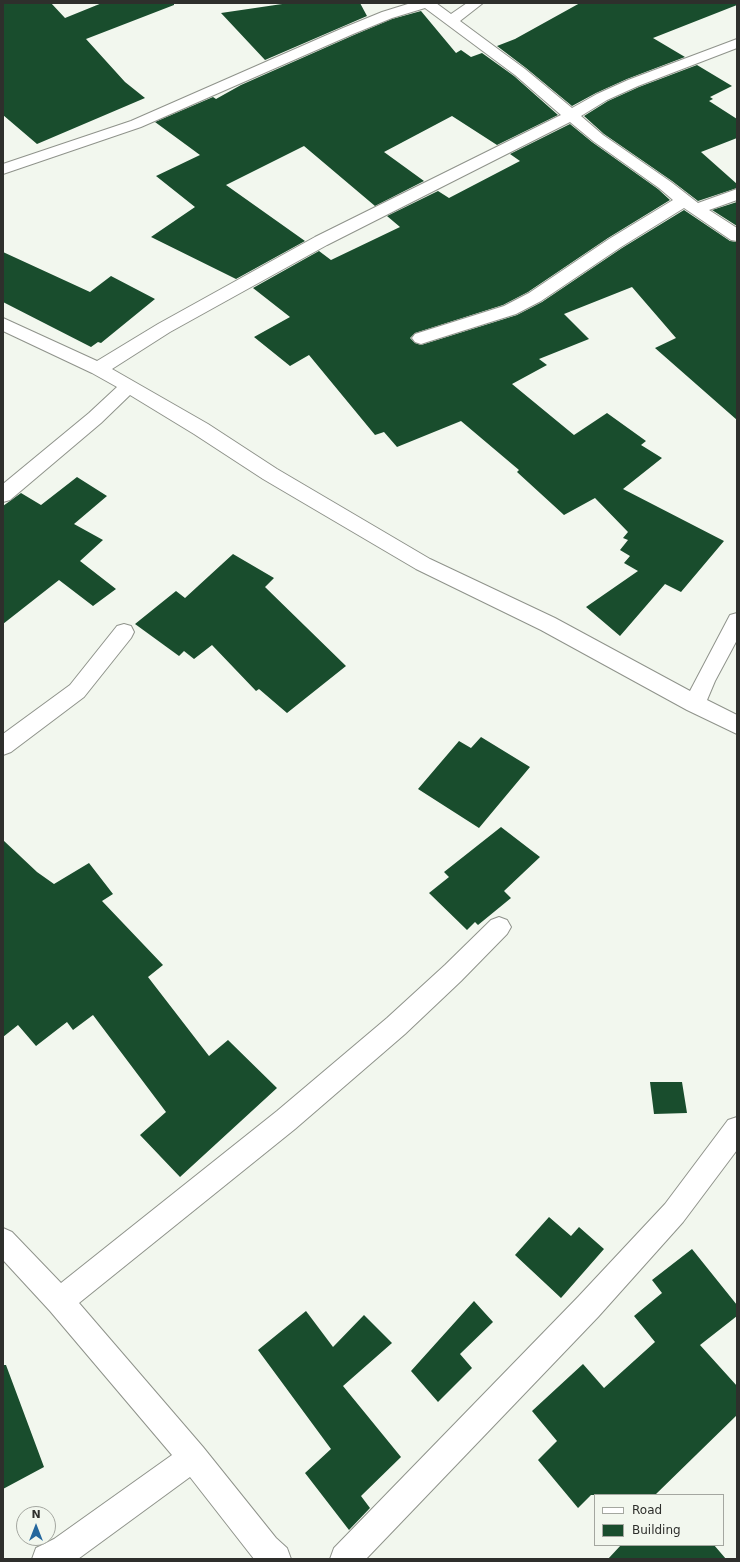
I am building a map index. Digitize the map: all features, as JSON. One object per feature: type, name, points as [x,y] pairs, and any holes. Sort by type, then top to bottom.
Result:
[{"type":"street","points":[[3,169],[136,124],[348,31],[387,15],[427,3],[452,20],[520,72],[598,138],[737,236]]},
{"type":"street","points":[[452,20],[476,3]]},
{"type":"street","points":[[98,369],[164,328],[321,241],[572,115],[602,97],[633,83],[737,43]]},
{"type":"street","points":[[420,338],[510,310],[535,298],[615,243],[691,205],[737,194]]},
{"type":"street","points":[[3,324],[98,369],[128,386],[201,429],[270,474],[423,564],[548,624],[695,704],[737,725]]},
{"type":"street","points":[[3,496],[95,418],[128,386]]},
{"type":"street","points":[[695,704],[705,680],[737,621]]},
{"type":"street","points":[[3,746],[77,691],[124,632]]},
{"type":"street","points":[[60,1301],[286,1120],[396,1026],[453,973],[499,927]]},
{"type":"street","points":[[345,1559],[582,1313],[674,1213],[737,1129]]},
{"type":"street","points":[[3,1241],[60,1301],[193,1457],[265,1549],[276,1559]]},
{"type":"street","points":[[47,1559],[65,1550],[193,1457]]},
{"type":"building","points":[[3,3],[51,3],[65,18],[102,3],[174,3],[174,5],[86,39],[125,82],[145,98],[37,144],[3,115]]},
{"type":"building","points":[[289,3],[360,3],[367,16],[265,60],[221,13]]},
{"type":"building","points":[[580,3],[737,3],[737,5],[653,38],[685,57],[627,79],[572,106],[497,46],[515,39]]},
{"type":"building","points":[[421,11],[456,53],[461,50],[471,57],[482,53],[514,76],[558,115],[497,145],[452,116],[384,152],[424,181],[375,206],[304,146],[226,185],[305,241],[236,279],[151,237],[195,207],[156,176],[200,155],[155,122],[213,97],[216,99],[241,85],[392,19]]},
{"type":"building","points":[[697,65],[732,86],[710,97],[713,99],[709,101],[737,119],[737,138],[701,152],[737,184],[737,188],[698,201],[604,134],[584,116],[608,101],[639,87]]},
{"type":"building","points":[[570,124],[592,142],[658,189],[670,200],[608,238],[528,292],[503,305],[415,333],[410,338],[415,343],[421,345],[517,315],[542,302],[622,248],[684,210],[730,241],[737,242],[737,420],[655,348],[676,338],[632,287],[564,314],[589,339],[539,359],[547,365],[512,384],[574,435],[607,413],[646,441],[641,445],[662,458],[623,489],[724,541],[681,592],[665,584],[620,636],[586,607],[638,571],[624,563],[630,556],[620,550],[628,540],[623,538],[628,532],[595,498],[564,515],[517,472],[519,470],[461,421],[397,447],[384,432],[375,435],[309,355],[290,366],[254,337],[290,317],[253,288],[319,251],[331,260],[400,227],[387,216],[438,191],[449,198],[520,161],[510,154]]},
{"type":"building","points":[[737,202],[737,226],[712,210]]},
{"type":"building","points":[[3,252],[90,292],[111,276],[155,299],[101,343],[98,342],[91,347],[3,302]]},
{"type":"building","points":[[77,477],[107,496],[74,524],[103,540],[80,561],[116,589],[93,606],[59,580],[3,624],[3,506],[21,493],[41,505]]},
{"type":"building","points":[[233,554],[274,578],[265,587],[346,666],[287,713],[259,689],[256,691],[212,645],[194,659],[184,651],[179,656],[135,624],[176,591],[185,598]]},
{"type":"building","points":[[481,737],[530,767],[479,828],[418,789],[459,741],[471,748]]},
{"type":"building","points":[[501,827],[540,857],[504,891],[511,898],[478,925],[475,922],[467,930],[429,893],[449,877],[444,872]]},
{"type":"building","points":[[3,840],[37,872],[54,884],[89,863],[113,894],[102,901],[163,965],[148,977],[209,1056],[228,1040],[277,1088],[180,1177],[140,1135],[166,1112],[93,1015],[73,1030],[67,1022],[36,1046],[18,1025],[3,1037]]},
{"type":"building","points":[[650,1082],[682,1082],[687,1113],[654,1114]]},
{"type":"building","points":[[549,1217],[571,1236],[579,1227],[604,1249],[561,1298],[515,1255]]},
{"type":"building","points":[[692,1249],[737,1305],[737,1316],[700,1345],[737,1386],[737,1415],[656,1494],[594,1494],[591,1495],[578,1508],[538,1460],[557,1441],[532,1411],[583,1364],[604,1388],[655,1342],[634,1316],[662,1293],[652,1280]]},
{"type":"building","points":[[474,1301],[493,1322],[460,1354],[472,1368],[438,1402],[411,1371]]},
{"type":"building","points":[[306,1311],[333,1347],[364,1315],[392,1343],[343,1386],[401,1457],[361,1496],[370,1508],[349,1530],[305,1473],[331,1449],[258,1350]]},
{"type":"building","points":[[3,1365],[6,1365],[44,1467],[3,1489]]},
{"type":"building","points":[[620,1546],[715,1546],[726,1559],[608,1559]]}]
